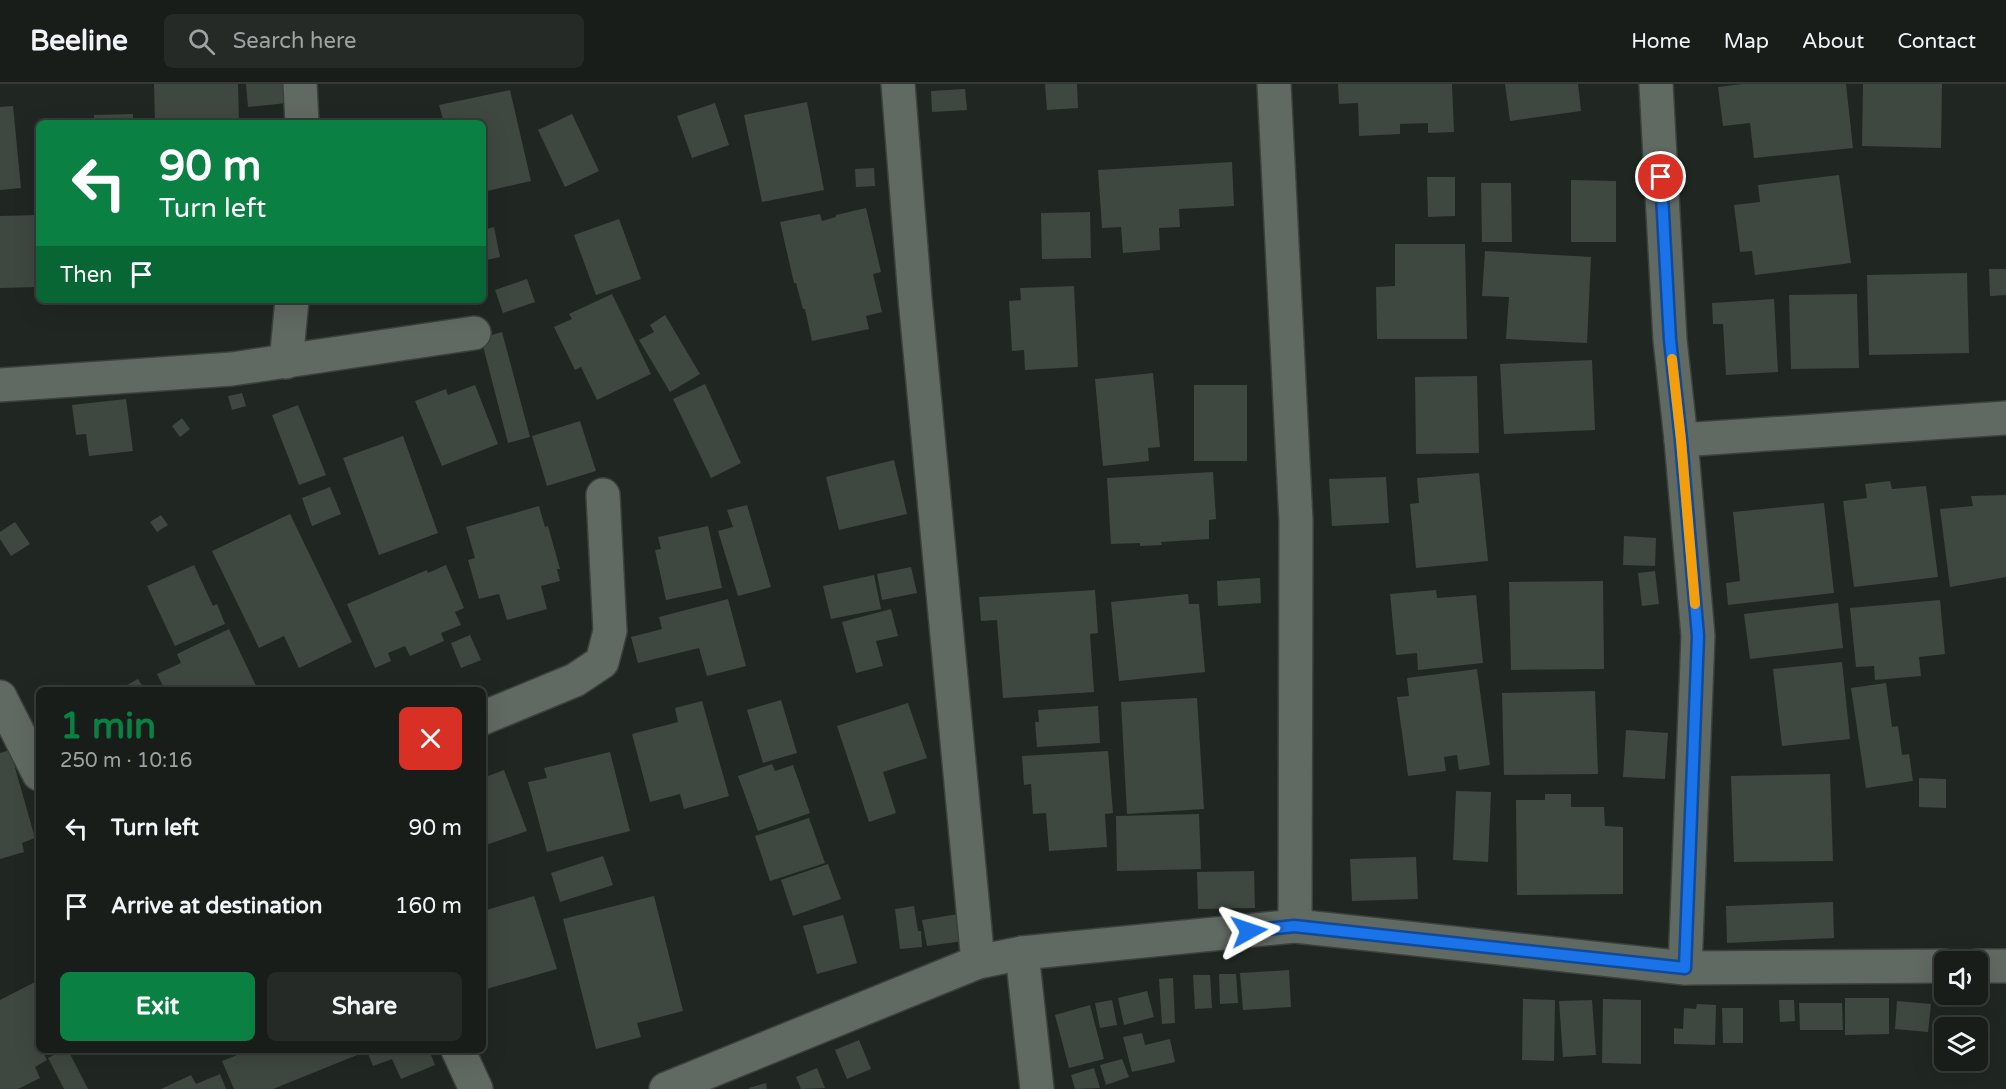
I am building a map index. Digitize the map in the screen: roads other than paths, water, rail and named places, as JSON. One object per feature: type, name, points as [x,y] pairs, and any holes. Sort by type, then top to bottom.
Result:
[{"type":"street","points":[[300,84],[302,120]]},
{"type":"street","points":[[898,84],[916,310],[978,962]]},
{"type":"street","points":[[1274,84],[1296,521],[1294,926]]},
{"type":"street","points":[[1656,84],[1670,340],[1698,636],[1685,968]]},
{"type":"street","points":[[286,362],[292,303]]},
{"type":"street","points":[[0,385],[232,369],[474,333]]},
{"type":"street","points":[[1681,440],[2006,417]]},
{"type":"street","points":[[486,717],[575,680],[602,662],[610,631],[603,495]]},
{"type":"street","points":[[0,697],[36,768]]},
{"type":"street","points":[[666,1089],[978,962],[1022,953],[1294,926],[1685,968],[1934,966]]},
{"type":"street","points":[[1022,953],[1037,1089]]},
{"type":"street","points":[[1988,966],[2006,966]]},
{"type":"street","points":[[459,1053],[476,1089]]}]
